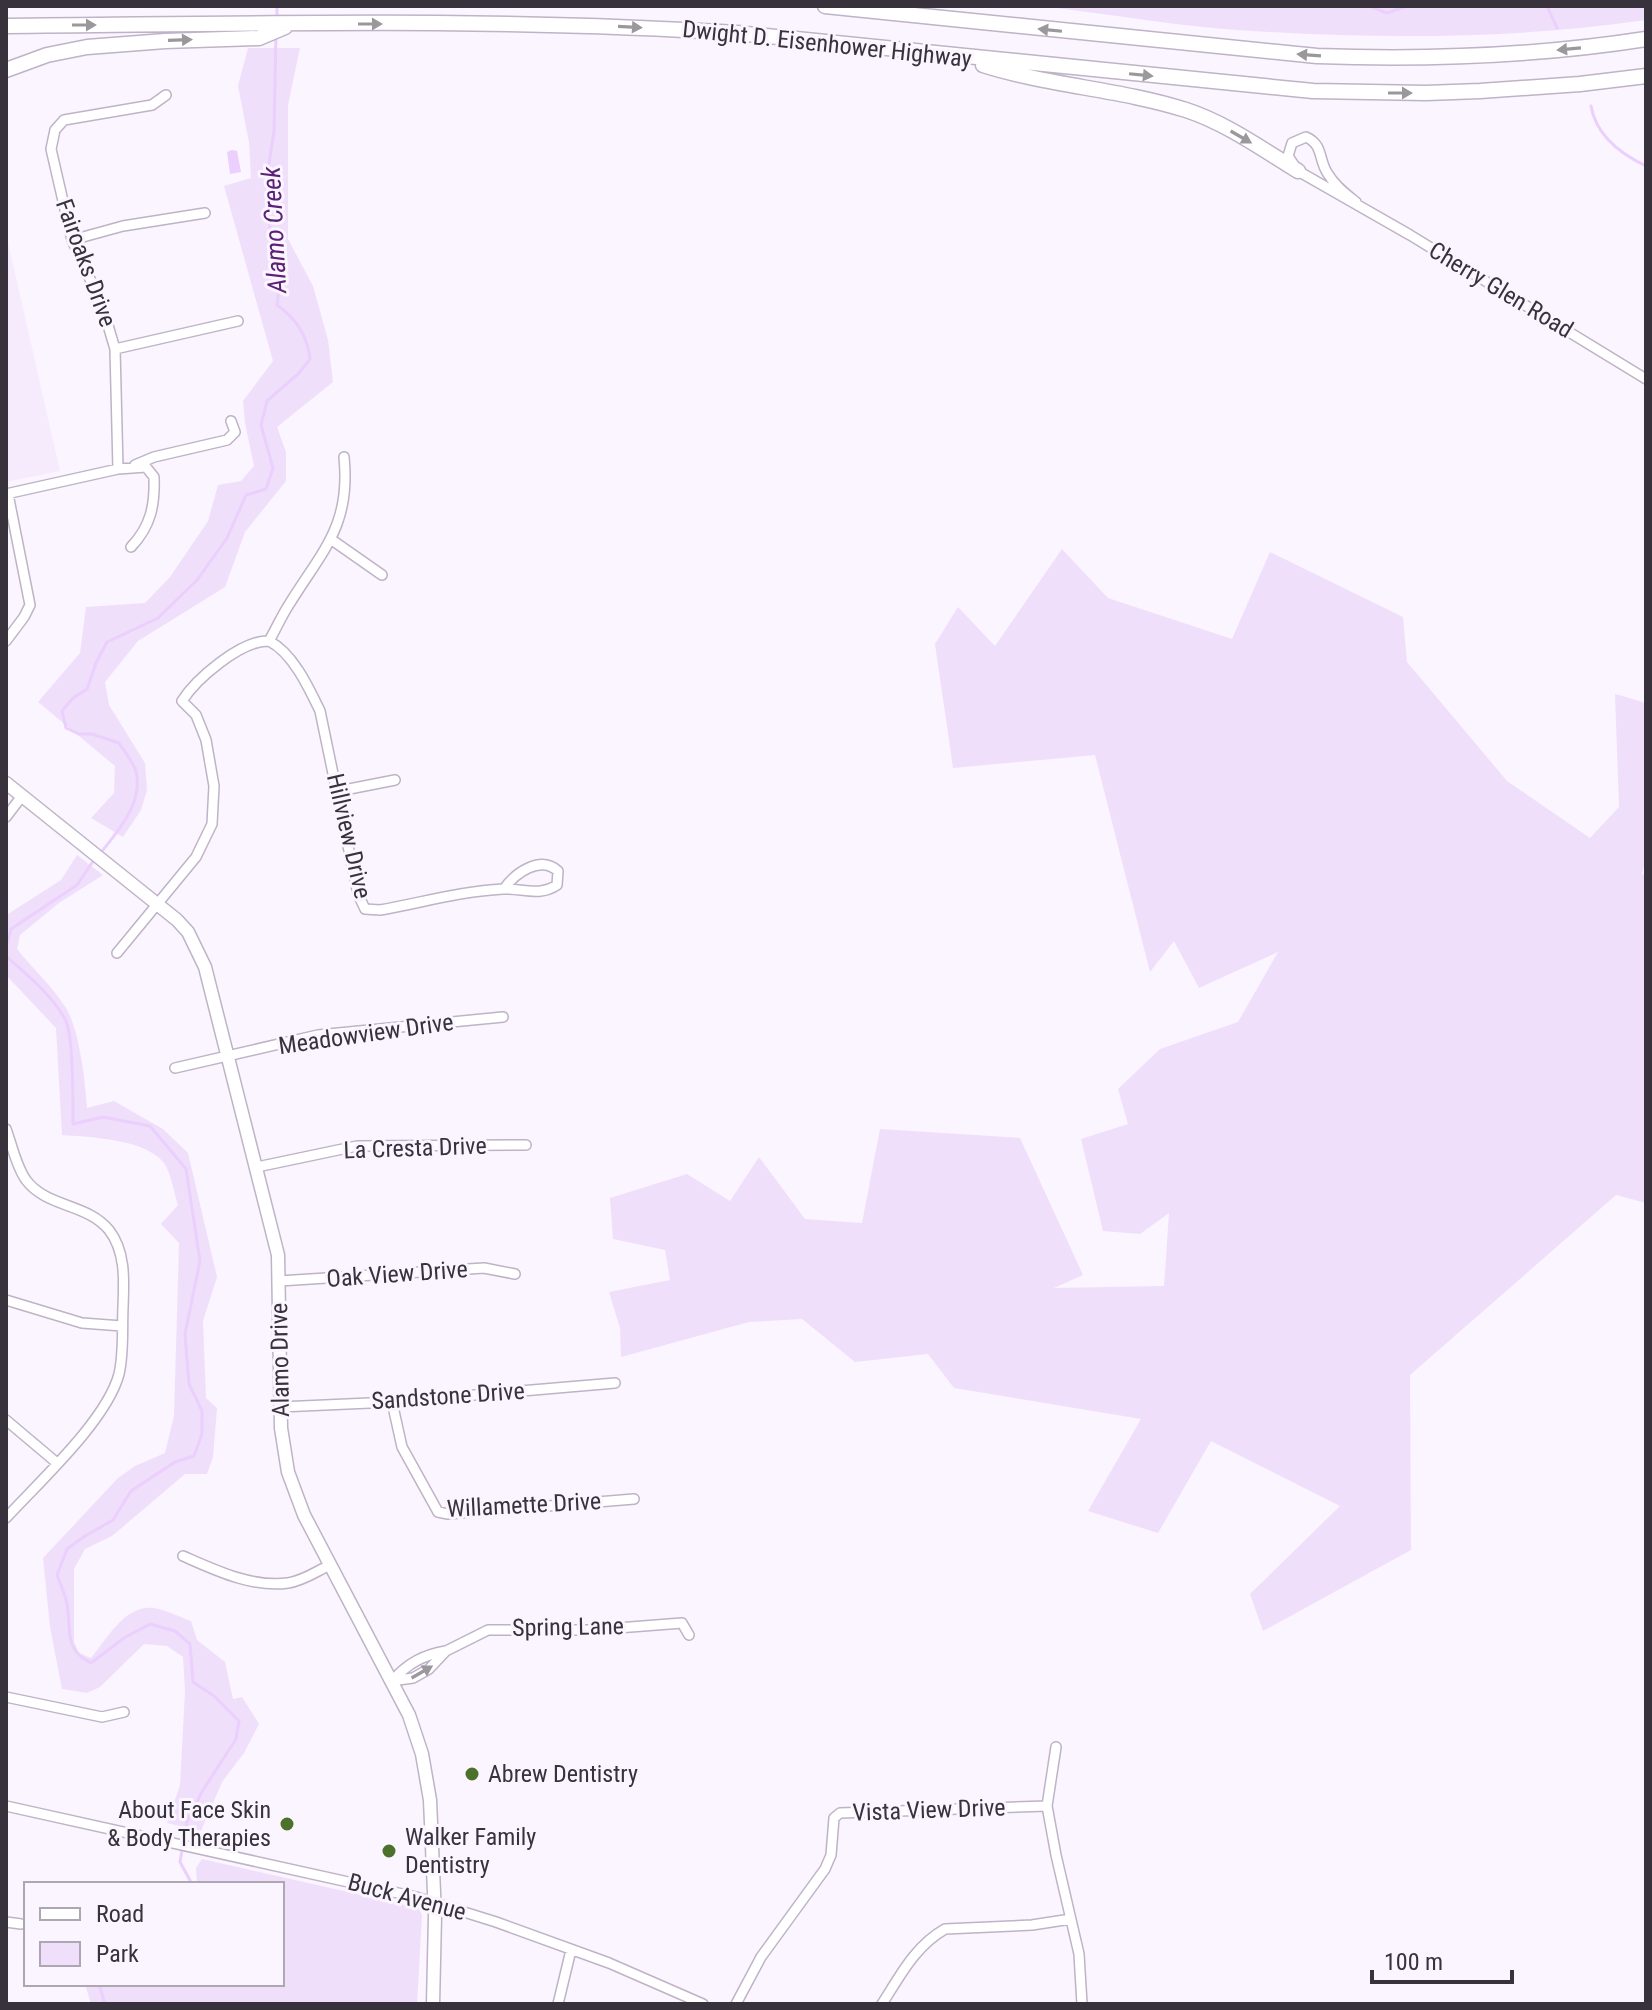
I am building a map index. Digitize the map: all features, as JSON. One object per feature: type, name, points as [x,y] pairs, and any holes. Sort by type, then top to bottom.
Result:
[{"type":"highway","name":"Dwight D. Eisenhower Highway","points":[[825,6],[1317,56],[1477,56],[1646,39]]},
{"type":"highway","name":"Dwight D. Eisenhower Highway","points":[[259,31],[292,24],[473,23],[669,28],[1255,87],[1342,92],[1508,90],[1646,76]]},
{"type":"highway","points":[[6,26],[259,31]]},
{"type":"highway","points":[[6,70],[47,55],[87,47],[259,31]]},
{"type":"highway","points":[[952,55],[1016,76],[1186,110],[1241,136],[1298,171]]},
{"type":"main road","name":"Alamo Drive","points":[[6,783],[157,903],[188,932],[199,951],[229,1057],[275,1244],[279,1281],[283,1452],[293,1490],[417,1734],[425,1769],[430,1800],[435,1902],[433,2004]]},
{"type":"street","name":"Fairoaks Drive","points":[[118,469],[115,349],[102,305],[72,240],[51,149],[55,130],[64,120],[152,105],[166,95]]},
{"type":"street","name":"Cherry Glen Road","points":[[1356,202],[1324,170],[1319,146],[1306,137],[1297,139],[1289,148],[1288,156],[1298,171],[1356,202],[1646,379]]},
{"type":"street","points":[[72,240],[123,226],[205,213]]},
{"type":"street","points":[[115,349],[238,321]]},
{"type":"street","points":[[6,641],[30,605],[7,494],[132,466],[154,457],[227,440],[235,432],[231,421]]},
{"type":"street","points":[[117,953],[196,857],[212,824],[214,786],[203,726],[182,701],[192,686],[242,649],[269,641],[332,540],[344,502],[344,457]]},
{"type":"street","points":[[131,547],[141,536],[153,510],[155,488],[154,477],[146,467],[132,466]]},
{"type":"street","points":[[332,540],[382,575]]},
{"type":"street","name":"Hillview Drive","points":[[269,641],[277,645],[302,678],[320,711],[358,894],[365,909],[380,910],[504,889]]},
{"type":"street","points":[[339,791],[395,780]]},
{"type":"street","points":[[6,817],[22,796]]},
{"type":"street","points":[[551,865],[558,871],[557,885],[550,890],[530,893],[504,889],[512,877],[523,870],[551,865]]},
{"type":"street","name":"Meadowview Drive","points":[[175,1068],[318,1035],[503,1017]]},
{"type":"street","points":[[6,1129],[25,1179],[38,1193],[53,1202],[88,1214],[109,1231],[119,1248],[123,1265],[121,1364],[111,1395],[99,1415],[6,1518]]},
{"type":"street","name":"La Cresta Drive","points":[[257,1167],[357,1146],[526,1145]]},
{"type":"street","name":"Oak View Drive","points":[[279,1281],[484,1268],[515,1274]]},
{"type":"street","points":[[6,1300],[82,1323],[122,1326]]},
{"type":"street","name":"Sandstone Drive","points":[[280,1407],[392,1402],[615,1383]]},
{"type":"street","name":"Willamette Drive","points":[[392,1402],[402,1447],[438,1512],[448,1514],[634,1499]]},
{"type":"street","points":[[6,1420],[57,1463]]},
{"type":"street","points":[[183,1556],[246,1581],[272,1584],[291,1583],[330,1565]]},
{"type":"street","name":"Spring Lane","points":[[391,1681],[413,1678],[429,1669],[446,1651],[488,1630],[592,1630],[682,1623],[689,1635]]},
{"type":"street","points":[[6,1697],[102,1717],[124,1712]]},
{"type":"street","points":[[1056,1747],[1047,1806],[1079,1954],[1082,2004]]},
{"type":"street","name":"Buck Avenue","points":[[6,1806],[435,1902],[639,1975],[703,2004]]},
{"type":"street","name":"Vista View Drive","points":[[736,2004],[761,1957],[825,1869],[831,1855],[834,1818],[840,1813],[1047,1806]]},
{"type":"street","points":[[882,2004],[913,1956],[945,1929],[1032,1925],[1071,1919]]},
{"type":"street","points":[[6,1922],[21,1924]]},
{"type":"street","points":[[558,2004],[571,1950]]},
{"type":"shaded area","points":[[237,151],[241,172],[230,174],[227,152]]},
{"type":"shaded area","points":[[6,234],[60,471],[6,482]]},
{"type":"green space","points":[[1040,6],[1646,6],[1646,20],[1499,34],[1301,34],[1225,29]]},
{"type":"green space","points":[[248,48],[300,48],[288,105],[288,239],[313,286],[328,340],[333,382],[277,427],[286,452],[286,481],[245,532],[225,587],[138,641],[105,682],[109,705],[145,763],[147,790],[141,810],[123,837],[91,818],[114,793],[115,766],[38,702],[80,653],[86,607],[145,603],[170,577],[208,521],[218,485],[241,481],[254,466],[243,401],[273,361],[224,186],[251,178],[249,142],[238,86]]},
{"type":"green space","points":[[1062,549],[1108,598],[1232,639],[1270,552],[1403,617],[1407,662],[1507,781],[1590,838],[1619,807],[1615,694],[1643,702],[1646,708],[1646,860],[1642,873],[1646,878],[1646,1203],[1616,1195],[1410,1375],[1411,1550],[1263,1631],[1250,1594],[1340,1506],[1211,1441],[1158,1533],[1088,1511],[1141,1419],[954,1388],[928,1354],[855,1362],[802,1319],[749,1322],[621,1357],[620,1328],[609,1292],[670,1280],[665,1250],[613,1239],[610,1198],[687,1174],[730,1201],[759,1157],[805,1219],[862,1223],[880,1129],[1020,1138],[1083,1275],[1054,1288],[1164,1286],[1169,1213],[1140,1234],[1103,1231],[1081,1139],[1128,1124],[1118,1089],[1160,1049],[1238,1022],[1278,952],[1199,988],[1174,941],[1150,972],[1095,755],[953,768],[935,644],[958,607],[995,646]]},
{"type":"green space","points":[[77,855],[103,875],[59,903],[20,935],[17,949],[55,993],[71,1018],[81,1057],[87,1108],[114,1101],[163,1129],[188,1153],[217,1277],[203,1321],[206,1398],[217,1408],[213,1457],[207,1474],[185,1474],[112,1536],[85,1549],[74,1569],[74,1642],[79,1653],[91,1658],[125,1617],[143,1608],[154,1608],[191,1621],[197,1640],[225,1662],[233,1699],[242,1697],[259,1724],[244,1753],[222,1782],[201,1831],[167,1823],[180,1785],[185,1691],[183,1657],[167,1646],[144,1644],[100,1687],[87,1693],[62,1689],[50,1627],[43,1558],[118,1478],[135,1466],[165,1453],[174,1416],[179,1243],[161,1224],[178,1205],[169,1172],[156,1155],[131,1144],[62,1135],[56,1028],[6,975],[8,914],[61,880]]},
{"type":"green space","points":[[202,1859],[419,1908],[422,1915],[417,2004],[91,2004],[86,1986],[284,1986],[284,1882],[197,1882],[196,1868]]},
{"type":"waterway","name":"Alamo Creek","points":[[277,6],[277,19]]},
{"type":"waterway","name":"Alamo Creek","points":[[1369,6],[1387,13],[1407,6]]},
{"type":"waterway","name":"Alamo Creek","points":[[1547,6],[1557,28]]},
{"type":"waterway","name":"Alamo Creek","points":[[99,855],[133,806],[136,771],[119,743],[66,728],[62,711],[73,698],[87,689],[107,642],[158,618],[197,580],[227,538],[246,495],[266,489],[273,468],[261,425],[267,401],[310,359],[300,328],[277,305],[281,272],[271,241],[266,183],[274,131],[276,34]]},
{"type":"waterway","points":[[1591,106],[1598,126],[1611,143],[1646,166]]},
{"type":"waterway","name":"Alamo Creek","points":[[6,947],[11,929],[77,885],[94,860]]},
{"type":"waterway","name":"Alamo Creek","points":[[6,956],[46,993],[65,1019],[71,1054],[73,1124],[103,1117],[150,1126],[186,1169],[200,1261],[185,1334],[189,1384],[202,1411],[202,1434],[194,1456],[175,1462],[131,1491],[113,1520],[67,1549],[57,1575],[66,1600],[72,1644],[82,1657],[91,1663],[124,1638],[150,1624],[175,1631],[190,1644],[193,1682],[214,1696],[239,1721],[236,1739],[187,1821],[180,1862],[191,1882]]},
{"type":"waterway","name":"Alamo Creek","points":[[100,1986],[105,2004]]},
{"type":"place","name":"Abrew Dentistry","points":[[472,1774]]},
{"type":"place","name":"About Face Skin & Body Therapies","points":[[287,1824]]},
{"type":"place","name":"Walker Family Dentistry","points":[[389,1851]]}]
